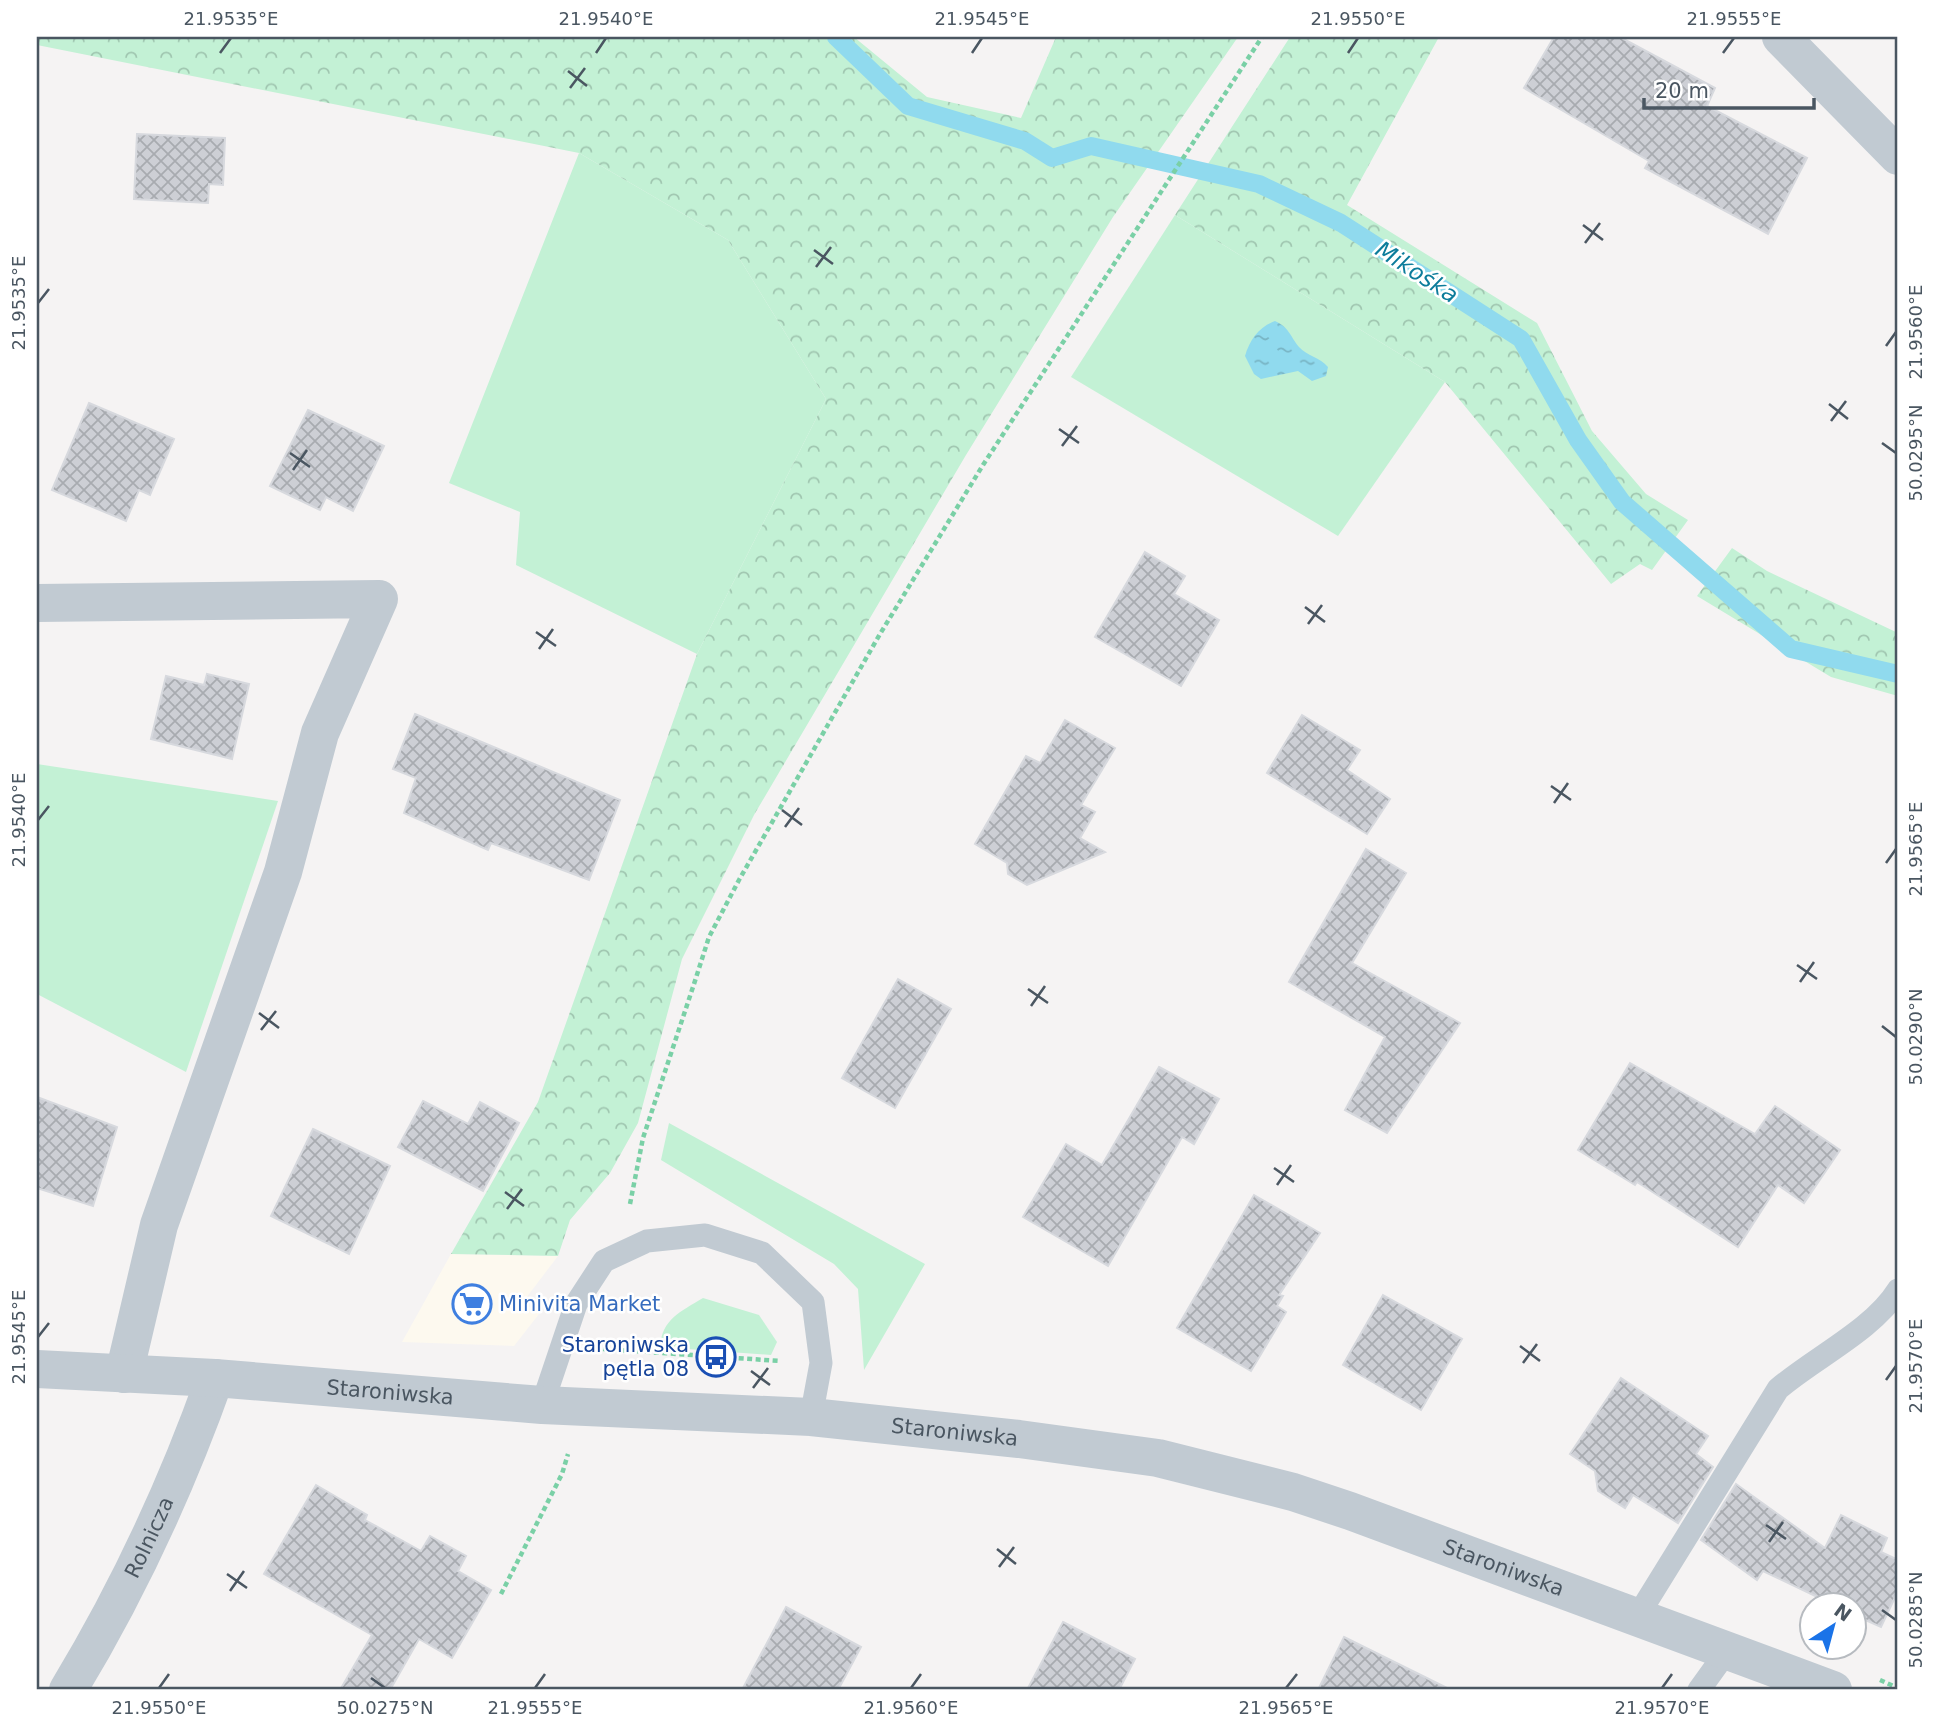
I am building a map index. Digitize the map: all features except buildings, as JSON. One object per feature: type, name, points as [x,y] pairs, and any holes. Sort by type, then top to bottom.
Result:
[{"type":"street","points":[[1781,37],[1898,156]]},
{"type":"street","points":[[37,603],[379,599],[320,733],[283,872],[159,1226],[124,1374]]},
{"type":"street","name":"Staroniwska","points":[[37,1368],[215,1378],[542,1405],[811,1417],[1019,1439],[1158,1458],[1293,1492],[1833,1690]]},
{"type":"street","name":"Rolnicza","points":[[68,1690],[110,1621],[175,1488],[215,1378]]},
{"type":"lane","points":[[542,1405],[576,1304],[604,1261],[647,1241],[705,1235],[762,1253],[813,1302],[821,1363],[811,1417]]},
{"type":"lane","points":[[1637,1617],[1778,1389],[1802,1368],[1849,1338],[1893,1299],[1898,1290]]},
{"type":"lane","points":[[1699,1690],[1727,1651]]},
{"type":"path","points":[[643,1138],[709,937],[739,880],[887,623],[983,465],[1262,37]]},
{"type":"path","points":[[501,1594],[562,1474],[570,1446]]},
{"type":"shaded area","points":[[451,1254],[558,1256],[523,1302],[539,1314],[514,1346],[402,1342]]},
{"type":"green space","points":[[37,37],[854,37],[927,97],[1021,118],[1056,37],[1238,37],[1113,217],[966,455],[754,815],[682,959],[638,1123],[610,1173],[570,1220],[558,1256],[451,1254],[538,1102],[697,654],[826,399],[728,240],[579,153],[37,45]]},
{"type":"green space","points":[[1290,37],[1439,37],[1347,205],[1537,323],[1592,431],[1646,494],[1688,520],[1652,570],[1640,564],[1611,584],[1445,382],[1175,215]]},
{"type":"green space","points":[[579,153],[728,240],[826,399],[697,654],[516,565],[520,512],[449,483]]},
{"type":"green space","points":[[1175,215],[1445,382],[1338,536],[1071,377]]},
{"type":"green space","points":[[1732,548],[1767,571],[1898,633],[1898,696],[1831,677],[1697,596]]},
{"type":"green space","points":[[37,764],[278,801],[186,1072],[37,994]]},
{"type":"green space","points":[[669,1123],[925,1264],[864,1370],[858,1289],[834,1264],[661,1160]]},
{"type":"green space","points":[[703,1298],[759,1315],[777,1342],[771,1355],[660,1347],[661,1337],[668,1323]]},
{"type":"water","points":[[1275,321],[1286,329],[1302,350],[1328,367],[1326,376],[1312,381],[1298,371],[1261,379],[1254,374],[1245,356],[1247,350],[1260,330]]},
{"type":"waterway","name":"Mikośka","points":[[836,37],[908,106],[1025,141],[1052,158],[1091,146],[1259,184],[1341,223],[1521,339],[1578,440],[1622,502],[1791,649],[1898,674]]},
{"type":"place","name":"Minivita Market","points":[[472,1304]]},
{"type":"place","name":"Staroniwska pętla 08","points":[[716,1357]]}]
